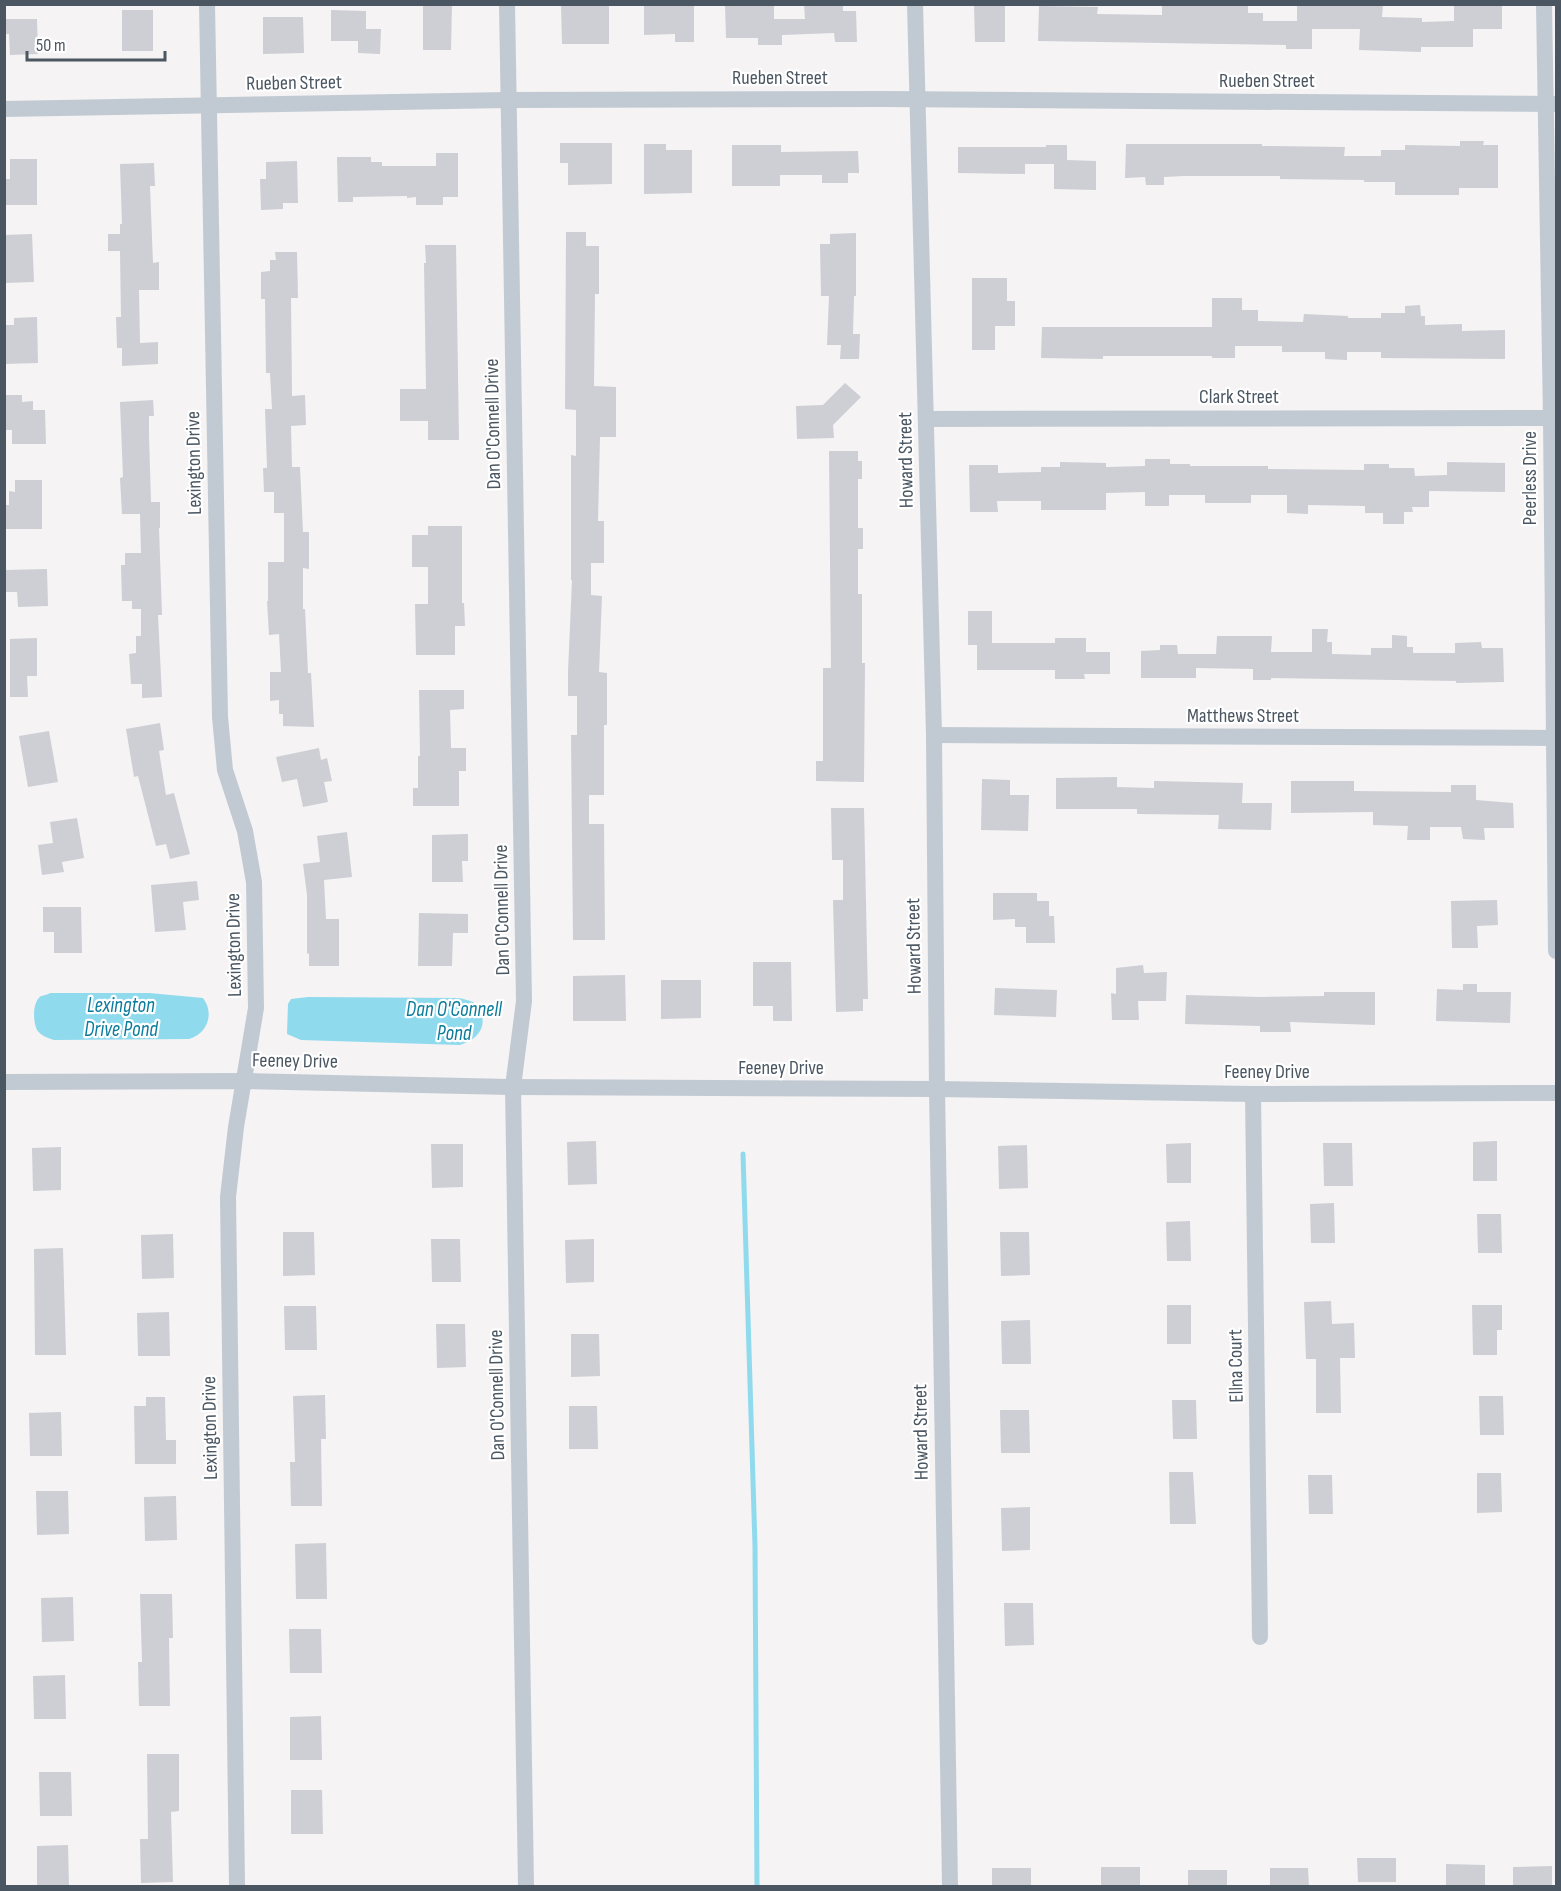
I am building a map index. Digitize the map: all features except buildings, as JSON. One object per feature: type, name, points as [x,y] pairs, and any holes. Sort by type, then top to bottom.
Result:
[{"type":"street","name":"Lexington Drive","points":[[207,4],[220,717],[225,770],[245,831],[254,882],[256,1008],[236,1127],[228,1197],[237,1887]]},
{"type":"street","name":"Dan O'Connell Drive","points":[[507,4],[524,1001],[513,1087],[526,1887]]},
{"type":"street","name":"Howard Street","points":[[915,4],[934,735],[937,1089],[950,1887]]},
{"type":"street","name":"Peerless Drive","points":[[1544,4],[1551,104],[1553,738],[1557,951]]},
{"type":"street","name":"Rueben Street","points":[[4,109],[508,100],[917,99],[1551,104]]},
{"type":"street","name":"Clark Street","points":[[926,419],[1551,418]]},
{"type":"street","name":"Matthews Street","points":[[934,735],[1553,738]]},
{"type":"street","name":"Feeney Drive","points":[[4,1082],[244,1081],[513,1087],[937,1089],[1253,1094],[1557,1093]]},
{"type":"street","name":"Ellna Court","points":[[1253,1094],[1260,1637]]},
{"type":"water","name":"Lexington Drive Pond","points":[[50,993],[149,993],[203,998],[207,1004],[209,1017],[205,1028],[189,1039],[54,1040],[45,1037],[37,1030],[34,1017],[38,999]]},
{"type":"water","name":"Dan O'Connell Pond","points":[[308,997],[459,998],[476,1004],[481,1011],[482,1024],[476,1036],[460,1045],[301,1040],[287,1034],[288,1004],[291,999]]},
{"type":"waterway","points":[[743,1154],[755,1546],[757,1886]]}]
